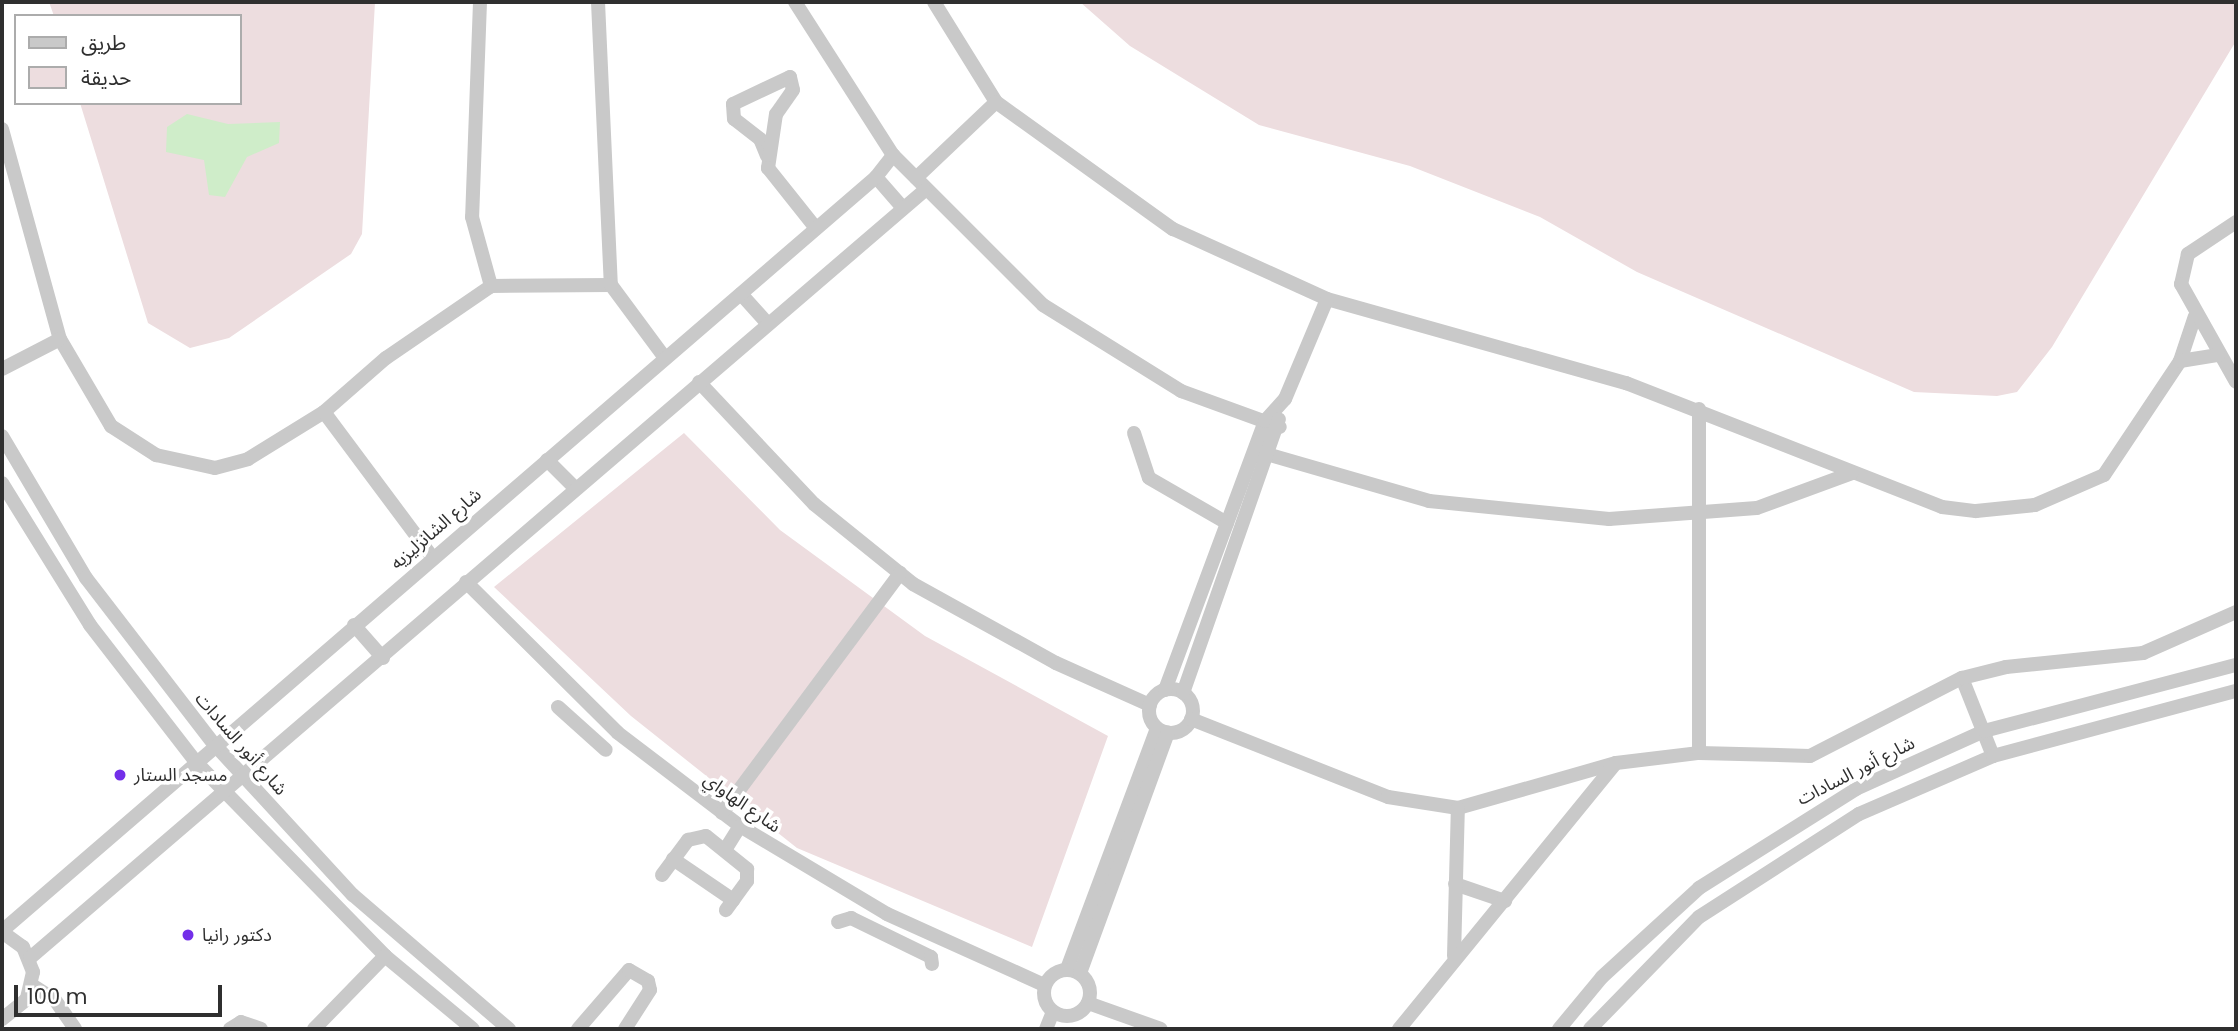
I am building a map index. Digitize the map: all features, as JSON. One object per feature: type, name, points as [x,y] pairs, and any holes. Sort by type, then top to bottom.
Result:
[{"type":"street","points":[[480,2],[472,217],[491,286]]},
{"type":"street","points":[[598,2],[611,285],[665,358]]},
{"type":"street","points":[[795,2],[893,155],[925,190],[1043,305],[1181,391],[1280,427]]},
{"type":"street","points":[[934,2],[996,102],[1173,229],[1326,299],[1521,350],[1699,409],[1852,473],[1942,507],[1976,511],[2066,496],[2119,458],[2180,361],[2195,316]]},
{"type":"street","points":[[767,156],[776,114],[793,90],[786,76],[731,109],[767,156],[772,178],[815,227]]},
{"type":"street","points":[[916,178],[996,102]]},
{"type":"street","points":[[2,129],[60,339],[111,426],[156,455],[194,467],[248,459],[324,412],[386,358],[491,286],[611,285]]},
{"type":"street","name":"شارع الشانزليزيه","points":[[2,932],[214,744],[876,177],[893,155]]},
{"type":"street","points":[[876,177],[901,206]]},
{"type":"street","points":[[30,958],[383,658],[466,582],[901,206],[925,190]]},
{"type":"street","points":[[2236,222],[2188,254],[2181,284],[2195,316],[2236,382]]},
{"type":"street","points":[[741,294],[766,322]]},
{"type":"street","points":[[1183,693],[1280,427],[1279,411],[1326,299]]},
{"type":"street","points":[[2,369],[60,339]]},
{"type":"street","points":[[2180,361],[2219,355]]},
{"type":"street","points":[[699,382],[814,504],[900,573],[1056,663],[1150,705],[1162,730],[1073,971],[1045,985],[1059,1019]]},
{"type":"street","points":[[1699,409],[1699,753]]},
{"type":"street","points":[[1150,705],[1165,690],[1265,421],[1279,411]]},
{"type":"street","points":[[324,412],[433,558]]},
{"type":"street","points":[[1134,433],[1149,478],[1227,523]]},
{"type":"street","name":"شارع أنور السادات","points":[[2,436],[86,578],[214,744],[353,895],[509,1029]]},
{"type":"street","points":[[1270,455],[1429,500],[1503,512],[1698,517],[1756,509],[1852,473]]},
{"type":"street","points":[[547,460],[575,488]]},
{"type":"street","points":[[2,483],[90,625],[195,761],[385,956],[473,1029]]},
{"type":"street","points":[[722,813],[900,573]]},
{"type":"street","name":"شارع الهاواي","points":[[466,582],[604,720],[740,826],[904,923],[1045,985]]},
{"type":"street","points":[[1162,730],[1191,719],[1388,797],[1458,808],[1616,763],[1699,753],[1810,756],[1962,677],[2006,667],[2143,653],[2236,612]]},
{"type":"street","points":[[354,625],[383,658]]},
{"type":"street","name":"شارع أنور السادات","points":[[1559,1029],[1602,977],[1699,888],[1856,789],[1983,731],[2236,665]]},
{"type":"street","points":[[1962,677],[1993,756]]},
{"type":"street","points":[[1165,690],[1183,693],[1191,702],[1191,719]]},
{"type":"street","points":[[1590,1029],[1638,974],[1753,877],[1859,814],[1993,756],[2236,691]]},
{"type":"street","points":[[575,723],[589,706]]},
{"type":"street","points":[[558,707],[606,750]]},
{"type":"street","points":[[590,736],[604,720]]},
{"type":"street","points":[[1399,1029],[1454,956],[1472,944],[1616,763]]},
{"type":"street","points":[[1454,956],[1458,808]]},
{"type":"street","points":[[725,850],[740,826]]},
{"type":"street","points":[[662,875],[673,859],[696,835],[725,850],[748,874],[729,905],[673,859]]},
{"type":"street","points":[[1455,884],[1505,901]]},
{"type":"street","points":[[877,935],[887,914]]},
{"type":"street","points":[[838,922],[851,918],[895,944],[931,957],[932,964]]},
{"type":"street","points":[[895,944],[904,923]]},
{"type":"street","points":[[2,932],[30,958],[32,985],[17,1011],[2,1019]]},
{"type":"street","points":[[314,1029],[385,956]]},
{"type":"street","points":[[578,1029],[629,970],[648,981],[650,990],[625,1029]]},
{"type":"street","points":[[1073,971],[1090,987],[1088,1003]]},
{"type":"street","points":[[32,985],[55,1000],[75,1029]]},
{"type":"street","points":[[1046,1029],[1088,1003],[1161,1029]]},
{"type":"street","points":[[230,1029],[241,1022],[261,1029]]},
{"type":"green space","points":[[49,2],[375,2],[362,234],[351,254],[229,338],[190,348],[148,323],[81,105],[242,105],[242,14],[53,14]]},
{"type":"green space","points":[[1080,2],[2236,2],[2236,41],[2052,347],[2017,392],[1997,396],[1914,392],[1637,272],[1540,217],[1410,166],[1259,125],[1130,46]]},
{"type":"green space","points":[[684,433],[780,530],[925,636],[1108,736],[1032,947],[797,848],[631,716],[494,587]]},
{"type":"shaded area","points":[[187,114],[228,124],[280,122],[279,143],[247,157],[225,197],[209,195],[204,160],[166,152],[167,127]]},
{"type":"place","name":"مسجد الستار","points":[[120,775]]},
{"type":"place","name":"دكتور رانيا","points":[[188,935]]}]
